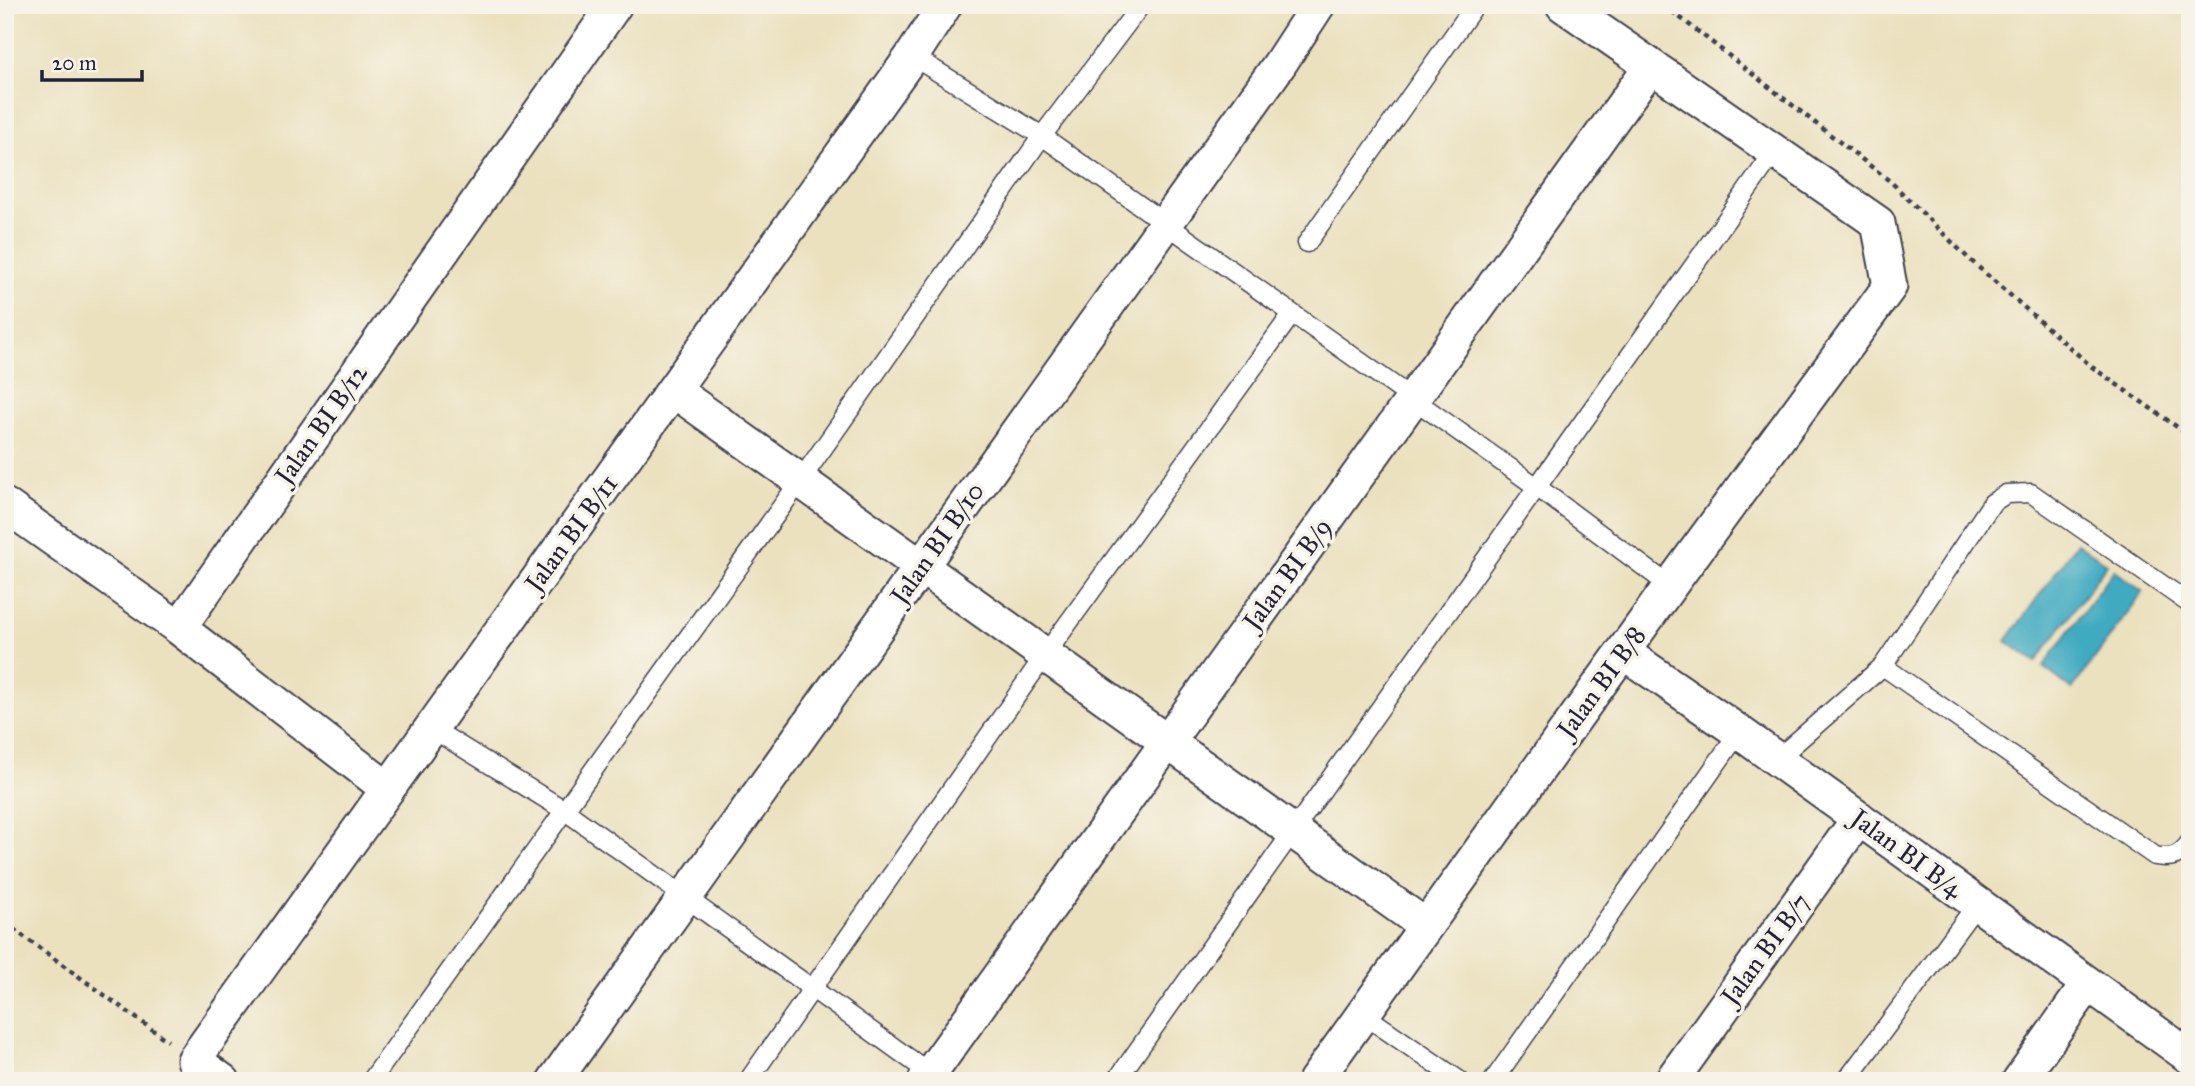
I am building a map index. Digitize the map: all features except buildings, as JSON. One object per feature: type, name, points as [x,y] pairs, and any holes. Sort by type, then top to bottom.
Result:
[{"type":"street","name":"Jalan BI B/12","points":[[179,628],[615,5]]},
{"type":"street","name":"Jalan BI B/11","points":[[194,1060],[912,56],[945,5]]},
{"type":"street","name":"Jalan BI B/10","points":[[554,1081],[1318,5]]},
{"type":"street","points":[[1563,5],[1775,151]]},
{"type":"street","name":"Jalan BI B/9","points":[[932,1078],[1167,742],[1650,67]]},
{"type":"street","name":"Jalan BI B/8","points":[[1315,1081],[1670,586],[1890,286],[1878,223],[1775,151]]},
{"type":"street","points":[[673,390],[1426,926]]},
{"type":"street","points":[[5,505],[179,628],[388,789]]},
{"type":"street","name":"Jalan BI B/4","points":[[1623,652],[1777,759],[2190,1057]]},
{"type":"street","name":"Jalan BI B/7","points":[[1671,1081],[1859,818]]},
{"type":"street","points":[[2019,1081],[2088,984]]},
{"type":"street","points":[[194,1060],[223,1081]]},
{"type":"lane","points":[[371,1081],[800,481],[1042,136],[1141,5]]},
{"type":"lane","points":[[1307,243],[1475,5]]},
{"type":"lane","points":[[912,56],[1042,136],[1537,487],[1670,586]]},
{"type":"lane","points":[[1116,1081],[1775,151]]},
{"type":"lane","points":[[748,1081],[1045,655],[1292,314]]},
{"type":"lane","points":[[1777,759],[1883,666],[1992,503],[2006,494],[2031,493],[2190,604]]},
{"type":"lane","points":[[1883,666],[2155,856],[2168,859],[2176,857],[2190,842]]},
{"type":"lane","points":[[431,728],[564,810],[813,988],[932,1078]]},
{"type":"lane","points":[[1493,1081],[1739,732]]},
{"type":"lane","points":[[1846,1081],[1977,904]]},
{"type":"lane","points":[[1363,1014],[1460,1081]]},
{"type":"path","points":[[1664,5],[1891,182],[1968,258],[2092,367],[2190,436]]},
{"type":"path","points":[[5,923],[194,1060]]},
{"type":"water","points":[[2077,543],[2107,564],[2036,662],[2006,641]]},
{"type":"water","points":[[2114,570],[2143,592],[2072,689],[2043,667]]}]
